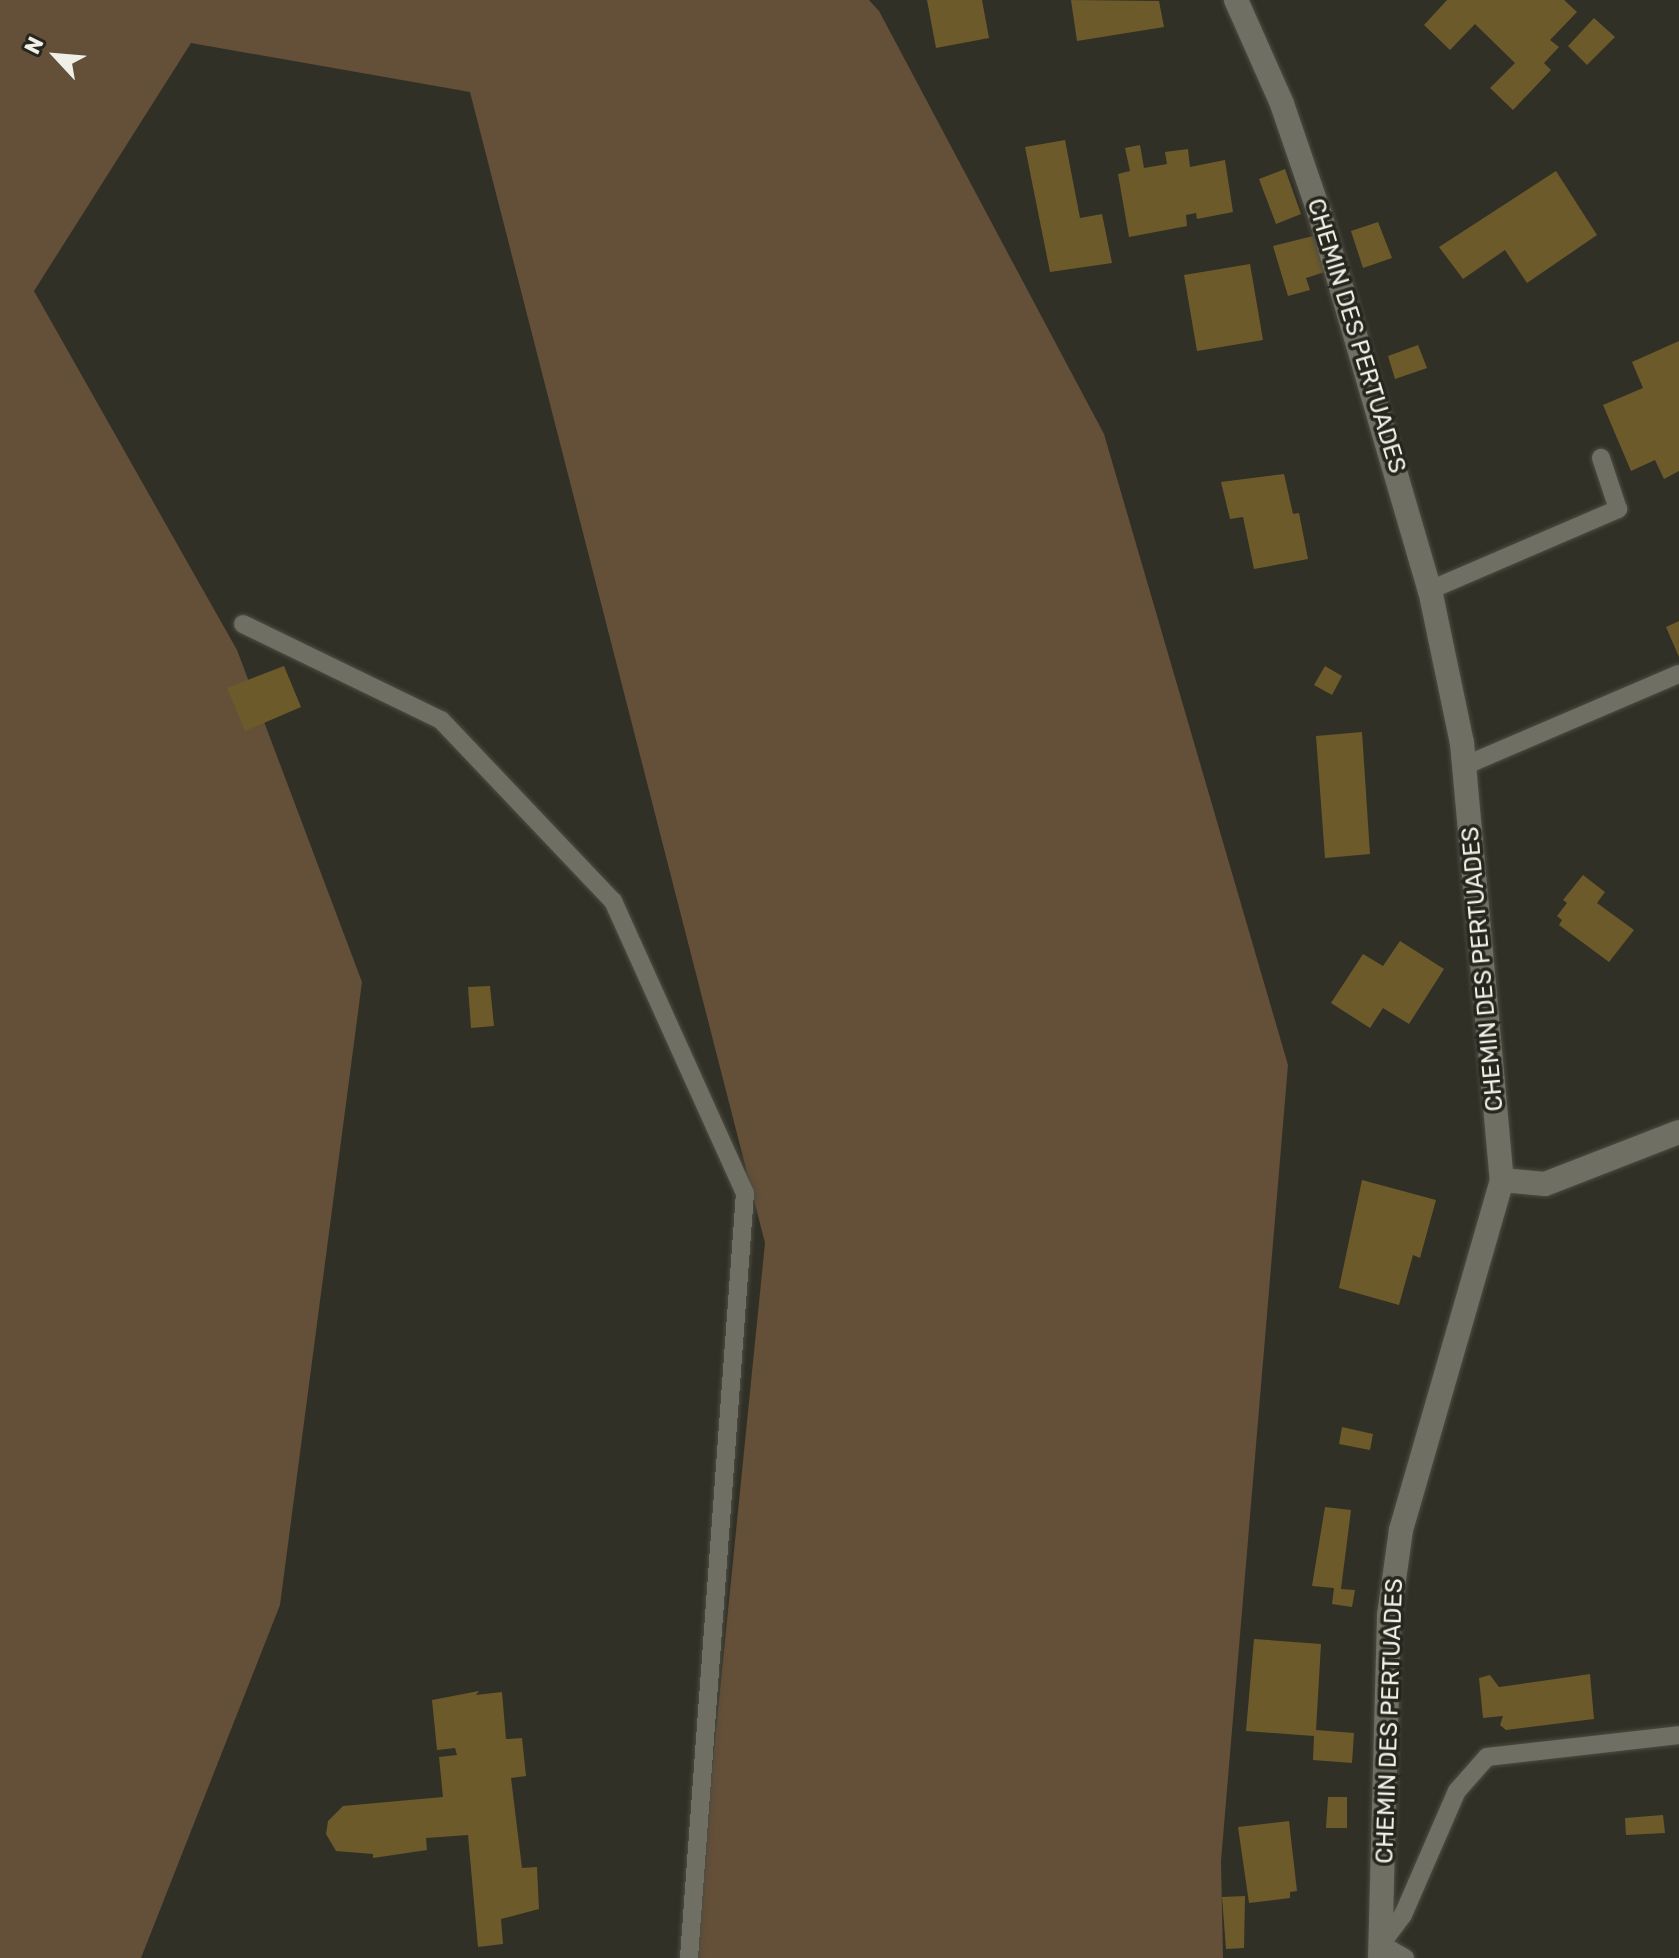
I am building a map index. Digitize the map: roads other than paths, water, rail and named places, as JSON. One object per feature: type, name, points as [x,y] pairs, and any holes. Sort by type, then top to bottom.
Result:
[{"type":"street","name":"CHEMIN DES PERTUADES","points":[[1236,0],[1282,104],[1320,215],[1430,590],[1464,766],[1502,1180],[1401,1530],[1389,1615],[1380,1951]]},
{"type":"street","points":[[1502,1180],[1545,1184],[1679,1132]]},
{"type":"lane","points":[[1430,590],[1618,509],[1601,458]]},
{"type":"lane","points":[[243,624],[441,720],[613,901],[745,1193],[689,1958]]},
{"type":"lane","points":[[1464,766],[1679,674]]},
{"type":"lane","points":[[1405,1958],[1380,1951],[1403,1915],[1457,1791],[1487,1757],[1679,1735]]}]
